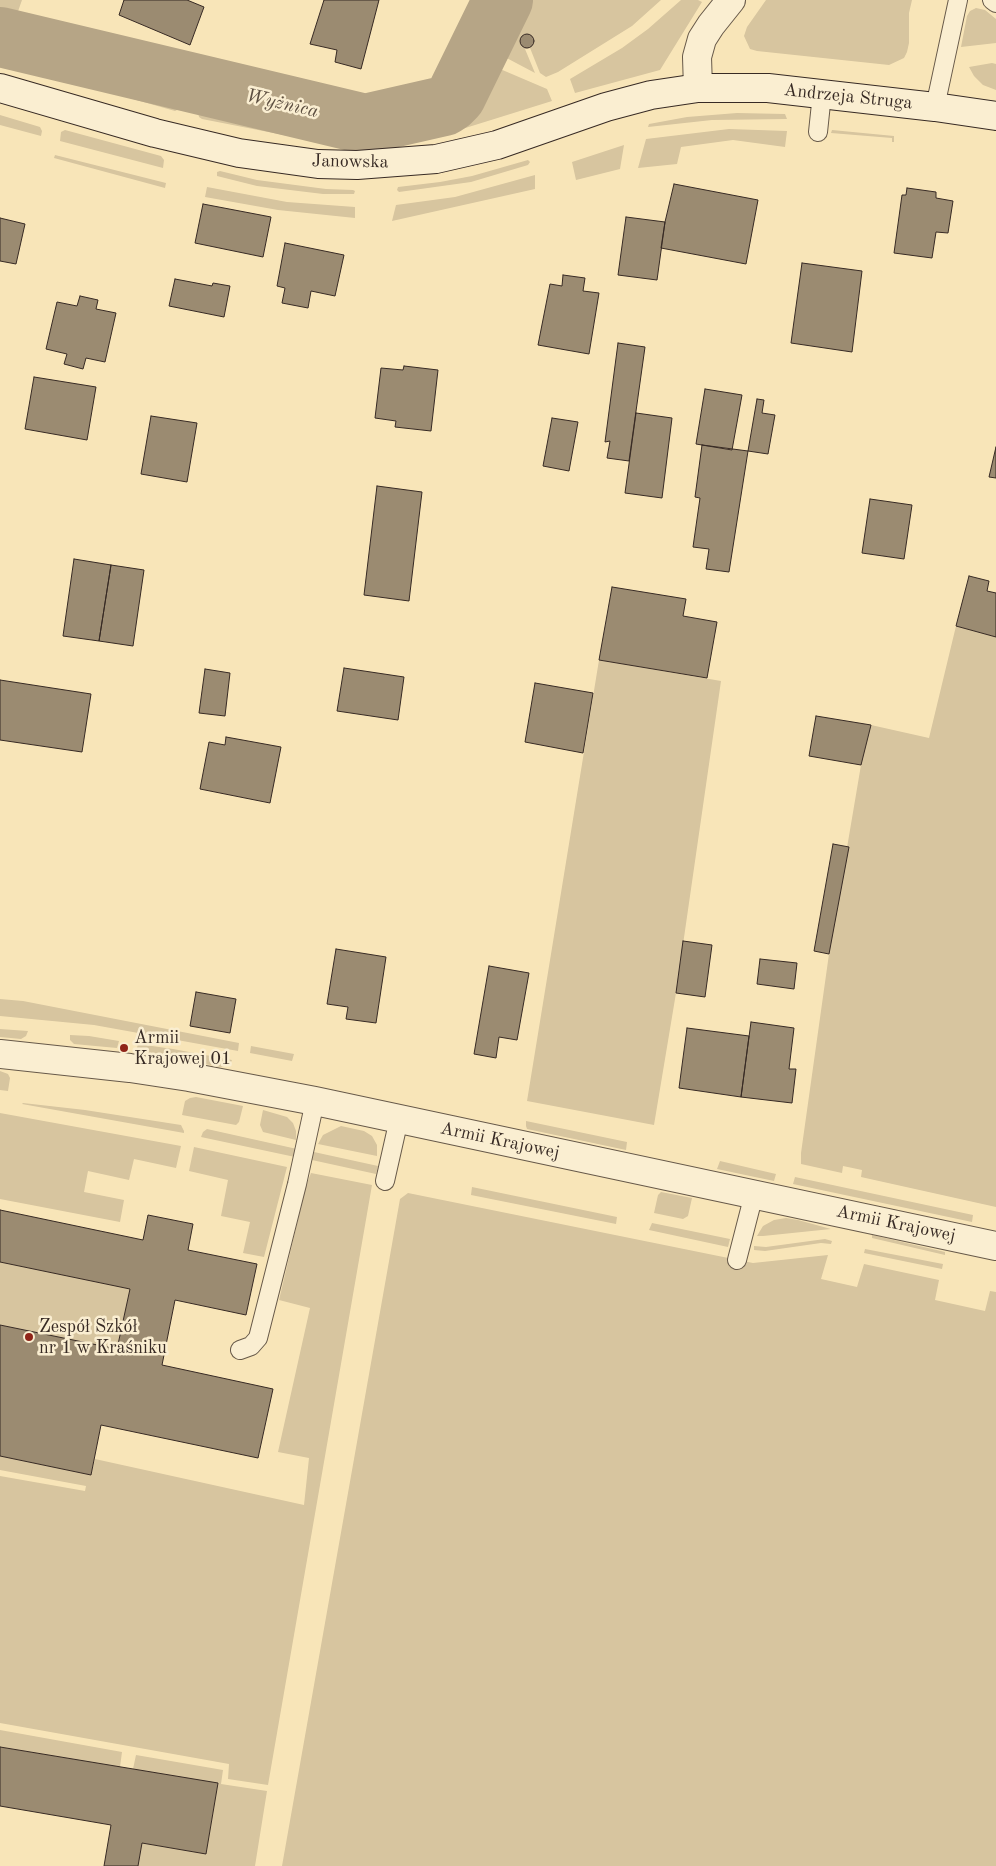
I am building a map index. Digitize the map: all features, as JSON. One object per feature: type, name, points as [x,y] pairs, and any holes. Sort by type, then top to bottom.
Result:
[{"type":"street","points":[[698,88],[697,57],[702,39],[732,0]]},
{"type":"street","name":"Janowska","points":[[0,88],[155,133],[239,154],[318,164],[357,165],[436,159],[497,145],[588,113],[633,100],[698,88]]},
{"type":"street","name":"Andrzeja Struga","points":[[698,88],[768,88],[936,106],[996,116]]},
{"type":"street","name":"Armii Krajowej","points":[[0,1054],[130,1068],[189,1077],[314,1101],[996,1246]]},
{"type":"lane","points":[[936,106],[958,0]]},
{"type":"lane","points":[[992,0],[996,3]]},
{"type":"lane","points":[[818,132],[822,94]]},
{"type":"lane","points":[[240,1350],[251,1346],[258,1338],[296,1184],[314,1101]]},
{"type":"lane","points":[[384,1181],[399,1119]]},
{"type":"lane","points":[[737,1260],[754,1194]]},
{"type":"shaded area","points":[[0,0],[22,0],[9,37],[0,34]]},
{"type":"shaded area","points":[[474,0],[661,0],[632,26],[558,72],[546,77],[540,73],[530,48],[525,49],[535,73],[465,36],[462,32],[462,26]]},
{"type":"shaded area","points":[[681,0],[698,0],[702,2],[660,70],[575,93],[570,79],[622,48],[648,29]]},
{"type":"shaded area","points":[[766,0],[912,0],[909,13],[909,43],[907,52],[904,58],[889,65],[750,49],[744,36],[747,27]]},
{"type":"shaded area","points":[[976,8],[985,10],[996,19],[996,43],[961,47],[967,16],[970,11]]},
{"type":"shaded area","points":[[25,49],[97,66],[94,81],[91,84],[80,86],[25,67],[21,58]]},
{"type":"shaded area","points":[[479,60],[547,89],[552,101],[459,130],[421,136],[360,141],[299,138],[202,119],[199,117],[198,112],[202,92],[364,129],[445,111],[460,99]]},
{"type":"shaded area","points":[[996,64],[996,90],[983,85],[974,76],[969,67]]},
{"type":"shaded area","points":[[103,69],[189,89],[183,107],[175,111],[105,91],[100,86]]},
{"type":"shaded area","points":[[737,113],[785,114],[787,119],[712,120],[648,127],[649,124],[687,117]]},
{"type":"shaded area","points":[[0,115],[40,127],[42,131],[41,136],[0,125]]},
{"type":"shaded area","points":[[729,129],[787,131],[785,147],[733,140],[681,147],[677,164],[638,168],[646,139]]},
{"type":"shaded area","points":[[65,130],[161,156],[164,160],[163,168],[60,141],[61,132]]},
{"type":"shaded area","points":[[832,130],[894,136],[894,142],[892,142],[892,138],[831,133]]},
{"type":"shaded area","points":[[624,145],[620,169],[576,180],[572,162]]},
{"type":"shaded area","points":[[55,155],[166,183],[165,188],[54,158]]},
{"type":"shaded area","points":[[528,160],[530,162],[528,165],[471,182],[399,192],[397,190],[398,187],[472,176]]},
{"type":"shaded area","points":[[220,171],[257,180],[355,191],[354,194],[323,194],[257,186],[217,176],[217,172]]},
{"type":"shaded area","points":[[535,175],[535,189],[392,221],[396,205],[455,197]]},
{"type":"shaded area","points":[[207,187],[287,202],[355,207],[355,218],[278,210],[205,197]]},
{"type":"shaded area","points":[[956,626],[996,637],[996,1207],[861,1177],[862,1170],[843,1166],[842,1173],[801,1164],[829,954],[861,765],[871,725],[929,738]]},
{"type":"shaded area","points":[[599,660],[721,681],[676,993],[654,1125],[527,1101]]},
{"type":"shaded area","points":[[0,999],[23,1001],[239,1043],[238,1051],[94,1025],[0,1016]]},
{"type":"shaded area","points":[[0,1029],[28,1031],[26,1036],[21,1039],[0,1037]]},
{"type":"shaded area","points":[[70,1035],[119,1041],[117,1048],[74,1044],[70,1040]]},
{"type":"shaded area","points":[[138,1044],[232,1060],[230,1064],[221,1067],[136,1051]]},
{"type":"shaded area","points":[[251,1046],[294,1054],[292,1061],[250,1053]]},
{"type":"shaded area","points":[[0,1071],[8,1074],[10,1078],[8,1091],[0,1090]]},
{"type":"shaded area","points":[[196,1097],[243,1106],[239,1122],[236,1125],[182,1115],[185,1101]]},
{"type":"shaded area","points":[[22,1104],[85,1110],[181,1125],[184,1133]]},
{"type":"shaded area","points":[[263,1110],[287,1117],[293,1123],[296,1131],[296,1140],[263,1132],[260,1125]]},
{"type":"shaded area","points":[[0,1113],[181,1146],[176,1168],[134,1159],[129,1180],[88,1171],[84,1192],[124,1200],[120,1222],[0,1199]]},
{"type":"shaded area","points":[[526,1121],[627,1142],[626,1150],[527,1129]]},
{"type":"shaded area","points":[[341,1126],[364,1131],[372,1136],[377,1145],[377,1156],[318,1144],[323,1135]]},
{"type":"shaded area","points":[[207,1129],[297,1149],[295,1157],[201,1137]]},
{"type":"shaded area","points":[[194,1147],[287,1167],[264,1257],[243,1253],[250,1222],[221,1216],[228,1180],[189,1171]]},
{"type":"shaded area","points":[[314,1152],[378,1166],[376,1174],[312,1160]]},
{"type":"shaded area","points":[[720,1161],[776,1174],[774,1181],[717,1169]]},
{"type":"shaded area","points":[[311,1173],[372,1185],[268,1785],[228,1779],[229,1764],[0,1723],[0,1476],[85,1491],[86,1486],[0,1470],[0,1456],[91,1475],[95,1459],[304,1505],[309,1458],[278,1452],[310,1308],[279,1300],[306,1186]]},
{"type":"shaded area","points":[[795,1177],[973,1215],[972,1222],[793,1184]]},
{"type":"shaded area","points":[[472,1187],[617,1217],[616,1224],[471,1195]]},
{"type":"shaded area","points":[[661,1192],[692,1198],[688,1216],[683,1219],[654,1213],[658,1195]]},
{"type":"shaded area","points":[[408,1193],[753,1263],[828,1255],[821,1279],[857,1287],[864,1264],[939,1280],[935,1300],[985,1311],[990,1291],[996,1292],[996,1866],[282,1866],[400,1199]]},
{"type":"shaded area","points":[[786,1218],[831,1229],[757,1236],[763,1226],[774,1220]]},
{"type":"shaded area","points":[[652,1223],[730,1239],[728,1247],[649,1230]]},
{"type":"shaded area","points":[[872,1235],[945,1252],[945,1255],[872,1238]]},
{"type":"shaded area","points":[[825,1239],[832,1241],[831,1244],[821,1243],[765,1251],[754,1250],[754,1246],[766,1247]]},
{"type":"shaded area","points":[[865,1249],[943,1264],[942,1269],[864,1253]]},
{"type":"shaded area","points":[[0,1262],[130,1289],[117,1349],[0,1325]]},
{"type":"shaded area","points":[[0,1730],[122,1752],[120,1767],[0,1747]]},
{"type":"shaded area","points":[[136,1755],[223,1770],[221,1784],[267,1791],[255,1866],[138,1866],[142,1843],[206,1854],[218,1784],[133,1769]]},
{"type":"building","points":[[124,0],[187,0],[204,7],[190,45],[119,15]]},
{"type":"building","points":[[324,0],[379,0],[361,69],[335,62],[337,50],[310,44]]},
{"type":"building","points":[[524,34],[530,34],[534,41],[530,48],[524,48],[520,44],[520,38]]},
{"type":"building","points":[[674,184],[758,200],[746,264],[661,248]]},
{"type":"building","points":[[907,188],[936,192],[936,198],[953,201],[948,233],[936,232],[932,258],[894,253],[902,195],[906,195]]},
{"type":"building","points":[[203,204],[271,217],[263,257],[195,243]]},
{"type":"building","points":[[626,217],[665,222],[657,280],[618,275]]},
{"type":"building","points":[[0,218],[25,224],[16,264],[0,261]]},
{"type":"building","points":[[285,243],[344,255],[335,296],[311,291],[308,308],[282,303],[285,288],[277,286]]},
{"type":"building","points":[[802,263],[862,271],[852,352],[791,343]]},
{"type":"building","points":[[563,275],[585,278],[583,291],[599,293],[589,354],[538,345],[550,284],[562,286]]},
{"type":"building","points":[[175,279],[212,286],[213,283],[230,286],[224,317],[169,306]]},
{"type":"building","points":[[80,296],[98,300],[96,309],[116,313],[105,362],[86,358],[83,369],[64,364],[67,354],[46,349],[57,302],[77,306]]},
{"type":"building","points":[[618,343],[645,347],[629,461],[607,458],[610,441],[605,442]]},
{"type":"building","points":[[404,366],[438,370],[431,431],[395,427],[396,421],[375,418],[381,368],[403,370]]},
{"type":"building","points":[[34,377],[96,387],[87,440],[25,429]]},
{"type":"building","points":[[705,389],[742,395],[732,450],[696,444]]},
{"type":"building","points":[[757,399],[764,400],[762,413],[775,415],[768,454],[748,451]]},
{"type":"building","points":[[636,413],[672,418],[662,498],[625,493]]},
{"type":"building","points":[[151,416],[197,423],[187,482],[141,474]]},
{"type":"building","points":[[552,418],[578,422],[569,471],[543,466]]},
{"type":"building","points":[[702,445],[748,451],[729,572],[706,569],[709,549],[693,547],[700,498],[695,497]]},
{"type":"building","points":[[996,447],[996,478],[989,477]]},
{"type":"building","points":[[377,486],[422,492],[409,601],[364,595]]},
{"type":"building","points":[[870,499],[912,505],[904,559],[862,553]]},
{"type":"building","points":[[74,559],[111,565],[99,641],[63,636]]},
{"type":"building","points":[[111,565],[144,570],[133,646],[99,641]]},
{"type":"building","points":[[969,576],[989,581],[987,591],[996,593],[996,637],[956,626]]},
{"type":"building","points":[[612,587],[686,599],[683,616],[717,622],[707,678],[599,660]]},
{"type":"building","points":[[344,668],[404,677],[398,720],[337,711]]},
{"type":"building","points":[[205,669],[230,673],[225,716],[199,713]]},
{"type":"building","points":[[0,680],[91,694],[82,752],[0,740]]},
{"type":"building","points":[[535,683],[593,693],[583,753],[525,742]]},
{"type":"building","points":[[816,716],[871,725],[861,765],[809,756]]},
{"type":"building","points":[[226,737],[281,747],[270,803],[200,789],[209,742],[225,745]]},
{"type":"building","points":[[833,844],[849,847],[829,954],[814,951]]},
{"type":"building","points":[[683,941],[712,945],[705,997],[676,993]]},
{"type":"building","points":[[336,949],[386,957],[376,1023],[346,1019],[348,1007],[327,1004]]},
{"type":"building","points":[[760,959],[797,963],[794,989],[757,984]]},
{"type":"building","points":[[489,966],[529,973],[517,1040],[499,1037],[496,1058],[474,1054]]},
{"type":"building","points":[[196,992],[236,999],[230,1033],[190,1026]]},
{"type":"building","points":[[751,1022],[794,1028],[789,1069],[796,1069],[792,1103],[741,1097]]},
{"type":"building","points":[[687,1028],[749,1036],[741,1097],[679,1088]]},
{"type":"building","name":"Zespół Szkół nr 1 w Kraśniku","points":[[0,1210],[143,1240],[148,1215],[193,1224],[188,1250],[257,1264],[246,1315],[175,1300],[162,1365],[273,1389],[258,1458],[101,1425],[91,1475],[0,1456],[0,1325],[117,1349],[130,1289],[0,1262]]},
{"type":"building","points":[[0,1747],[218,1783],[206,1854],[142,1843],[138,1866],[104,1866],[111,1825],[0,1806]]},
{"type":"waterway","name":"Wyżnica","points":[[0,37],[365,124],[444,106],[450,102],[456,96],[503,0]]},
{"type":"place","name":"Armii Krajowej 01","points":[[124,1048]]},
{"type":"place","name":"Zespół Szkół nr 1 w Kraśniku","points":[[29,1337]]}]
